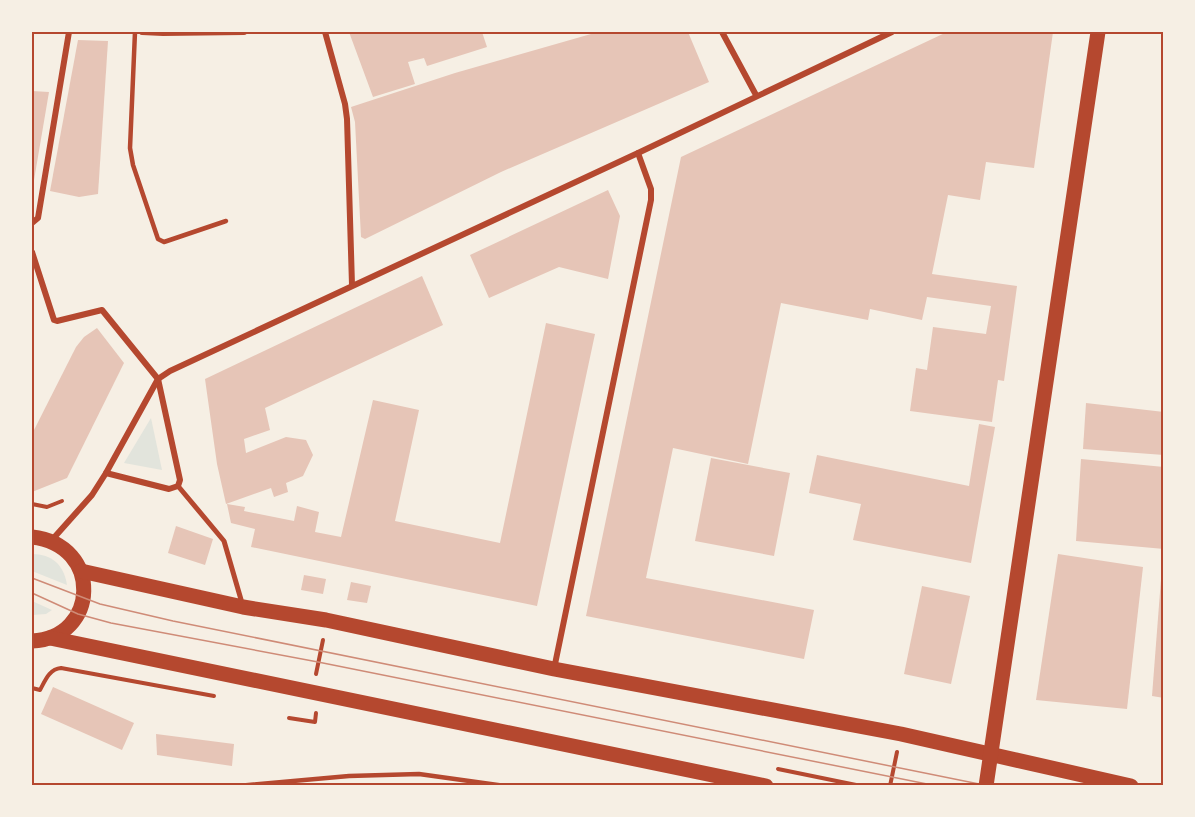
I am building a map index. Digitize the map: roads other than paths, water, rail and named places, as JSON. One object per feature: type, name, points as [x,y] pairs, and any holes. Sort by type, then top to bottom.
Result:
[{"type":"main road","points":[[986,786],[1098,32]]},
{"type":"main road","points":[[32,537],[51,541],[64,548],[74,558],[84,585],[84,598],[78,614],[65,629],[50,638],[32,642]]},
{"type":"main road","points":[[81,572],[243,607],[326,620],[554,669],[901,734],[1131,786]]},
{"type":"main road","points":[[50,638],[766,786]]},
{"type":"street","points":[[32,223],[38,218],[69,32]]},
{"type":"street","points":[[142,32],[244,32]]},
{"type":"street","points":[[325,32],[347,119],[352,285]]},
{"type":"street","points":[[722,32],[756,95]]},
{"type":"street","points":[[51,541],[92,495],[158,379],[352,285],[638,153],[892,32]]},
{"type":"street","points":[[554,669],[651,201],[651,189],[638,153]]},
{"type":"street","points":[[32,252],[54,320],[102,310],[158,379],[180,480],[178,486]]},
{"type":"street","points":[[106,473],[169,489],[178,486]]},
{"type":"street","points":[[178,486],[224,541],[243,607]]},
{"type":"lane","points":[[135,32],[130,148],[133,165],[158,239],[164,242],[226,221]]},
{"type":"lane","points":[[238,786],[349,776],[419,774],[505,786]]},
{"type":"tram line","points":[[32,578],[100,604],[173,621],[989,786]]},
{"type":"tram line","points":[[32,593],[78,614],[111,623],[318,662],[937,786]]}]
